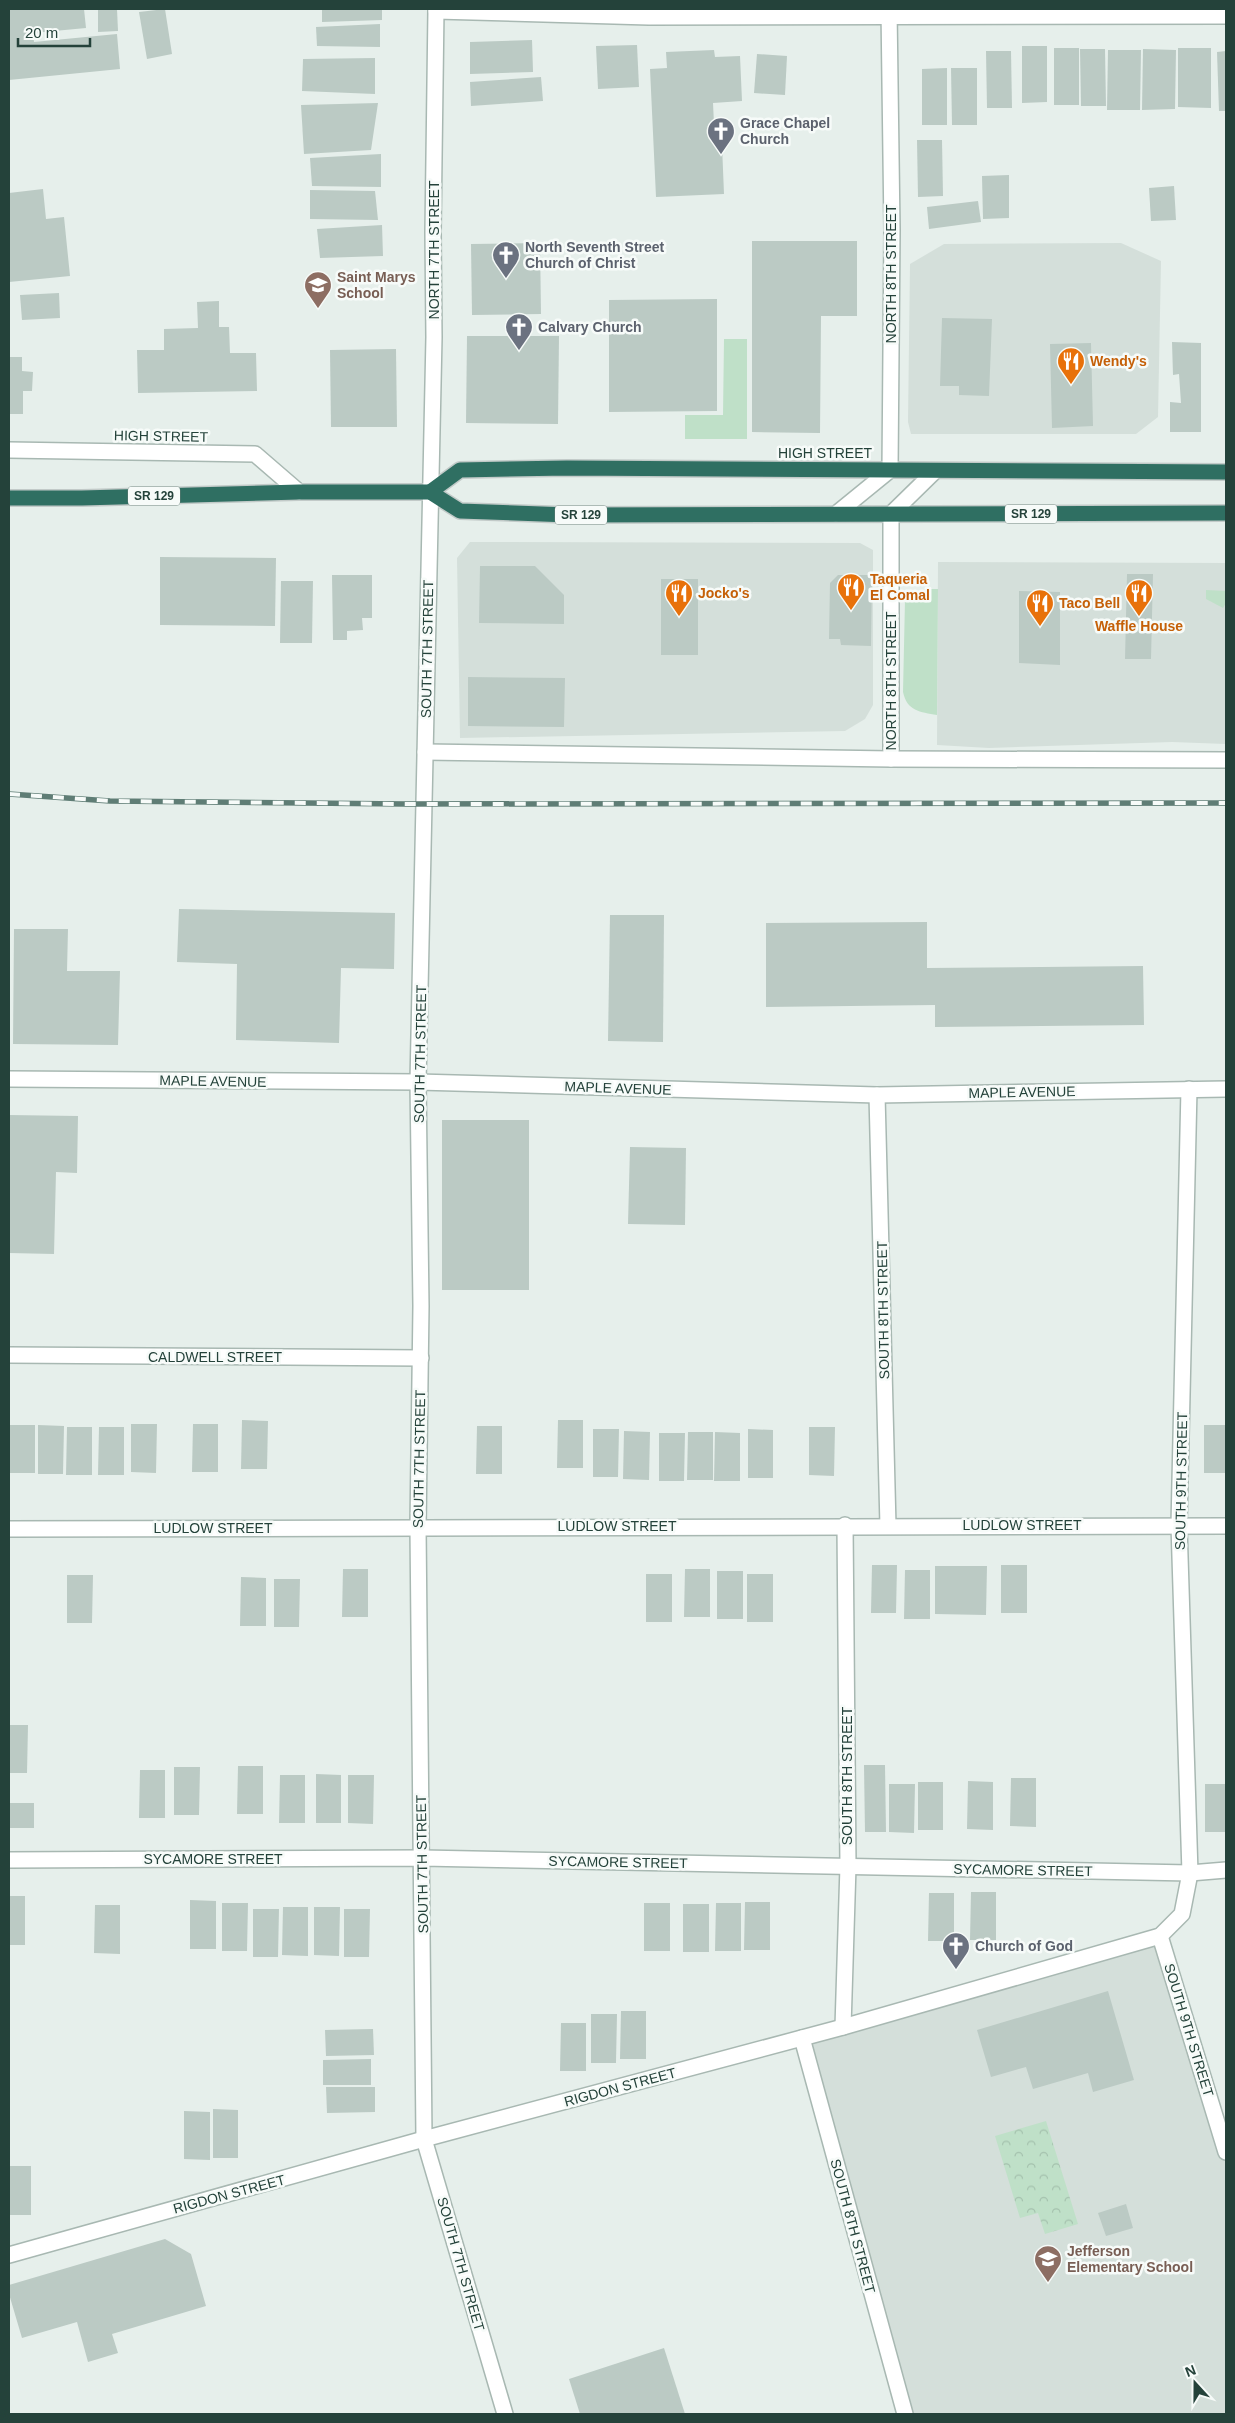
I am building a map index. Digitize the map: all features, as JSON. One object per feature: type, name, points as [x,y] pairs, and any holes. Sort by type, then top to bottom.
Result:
[{"type":"highway","name":"HIGH STREET","points":[[430,492],[460,470],[567,468],[1226,472]]},
{"type":"highway","name":"SR 129","points":[[9,498],[82,498],[299,492],[430,492],[460,511],[569,515],[1226,513]]},
{"type":"street","points":[[436,10],[650,16],[889,13],[1226,16]]},
{"type":"street","name":"NORTH 7TH STREET","points":[[430,492],[434,337],[433,232],[436,10]]},
{"type":"street","name":"NORTH 8TH STREET","points":[[889,13],[892,230],[890,470]]},
{"type":"street","name":"HIGH STREET","points":[[9,450],[255,454],[299,492]]},
{"type":"street","points":[[836,514],[890,470]]},
{"type":"street","points":[[891,514],[934,471]]},
{"type":"street","name":"SOUTH 7TH STREET","points":[[430,492],[418,1082],[421,1358],[418,1527],[424,2139],[505,2414]]},
{"type":"street","name":"NORTH 8TH STREET","points":[[891,514],[891,760]]},
{"type":"street","points":[[425,752],[891,760],[1226,760]]},
{"type":"street","name":"MAPLE AVENUE","points":[[9,1079],[418,1082],[877,1095],[1189,1089],[1226,1090]]},
{"type":"street","name":"SOUTH 9TH STREET","points":[[1189,1089],[1179,1525],[1190,1873]]},
{"type":"street","name":"SOUTH 8TH STREET","points":[[877,1095],[888,1526]]},
{"type":"street","name":"CALDWELL STREET","points":[[9,1355],[421,1358]]},
{"type":"street","name":"SOUTH 8TH STREET","points":[[844,2027],[848,1866],[845,1525]]},
{"type":"street","name":"LUDLOW STREET","points":[[9,1530],[845,1525],[1226,1526]]},
{"type":"street","name":"SYCAMORE STREET","points":[[9,1860],[422,1858],[1190,1873],[1226,1870]]},
{"type":"street","name":"RIGDON STREET","points":[[9,2255],[424,2139],[844,2027],[1160,1936],[1182,1914],[1190,1873]]},
{"type":"street","name":"SOUTH 9TH STREET","points":[[1160,1936],[1226,2152]]},
{"type":"street","name":"SOUTH 8TH STREET","points":[[802,2038],[905,2414]]},
{"type":"shaded area","points":[[1121,243],[1161,261],[1158,417],[1136,434],[911,434],[908,422],[910,264],[944,244]]},
{"type":"shaded area","points":[[470,542],[860,543],[873,550],[873,705],[865,719],[845,731],[460,738],[457,558]]},
{"type":"shaded area","points":[[938,562],[1226,563],[1226,744],[1172,742],[989,748],[937,745]]},
{"type":"shaded area","name":"Jefferson Elementary School","points":[[1160,1936],[1226,2152],[1226,2414],[905,2414],[802,2038]]},
{"type":"green space","points":[[724,339],[747,339],[747,439],[685,439],[685,415],[723,415]]},
{"type":"green space","points":[[938,589],[937,715],[915,710],[908,703],[903,692],[905,600],[914,592]]},
{"type":"green space","points":[[1206,590],[1226,591],[1226,603],[1223,608],[1206,599]]},
{"type":"green space","points":[[1046,2121],[1078,2224],[1045,2234],[1038,2213],[1020,2218],[995,2136]]},
{"type":"building","points":[[9,9],[84,9],[86,28],[33,33],[34,42],[117,34],[120,69],[9,80]]},
{"type":"building","points":[[98,9],[117,9],[118,31],[98,32]]},
{"type":"building","points":[[165,9],[172,54],[147,59],[139,12]]},
{"type":"building","points":[[322,9],[382,9],[382,20],[322,22]]},
{"type":"building","points":[[380,24],[380,47],[317,46],[316,27]]},
{"type":"building","points":[[532,40],[533,72],[470,74],[470,42]]},
{"type":"building","points":[[637,45],[639,87],[598,89],[596,46]]},
{"type":"building","points":[[1022,46],[1047,46],[1047,102],[1022,103]]},
{"type":"building","points":[[1054,48],[1079,48],[1079,105],[1054,105]]},
{"type":"building","points":[[1178,48],[1211,48],[1211,108],[1178,107]]},
{"type":"building","points":[[1080,49],[1105,49],[1106,106],[1081,106]]},
{"type":"building","points":[[1143,49],[1176,50],[1175,109],[1142,110]]},
{"type":"building","points":[[714,50],[715,57],[740,56],[742,101],[713,103],[715,145],[722,145],[724,194],[656,197],[650,69],[667,68],[666,52]]},
{"type":"building","points":[[1108,50],[1141,50],[1140,110],[1107,110]]},
{"type":"building","points":[[986,51],[1011,51],[1012,108],[987,108]]},
{"type":"building","points":[[1226,51],[1226,111],[1219,111],[1217,52]]},
{"type":"building","points":[[757,54],[787,56],[785,95],[754,93]]},
{"type":"building","points":[[375,58],[375,94],[302,91],[303,59]]},
{"type":"building","points":[[947,68],[947,125],[922,125],[922,69]]},
{"type":"building","points":[[951,68],[977,68],[977,125],[952,125]]},
{"type":"building","points":[[541,77],[543,101],[471,106],[470,82]]},
{"type":"building","points":[[378,103],[371,150],[304,154],[301,105]]},
{"type":"building","points":[[917,140],[942,140],[943,196],[918,197]]},
{"type":"building","points":[[381,154],[381,187],[312,186],[310,158]]},
{"type":"building","points":[[1009,175],[1009,218],[983,219],[982,176]]},
{"type":"building","points":[[1174,186],[1176,220],[1151,221],[1149,188]]},
{"type":"building","points":[[43,189],[46,219],[64,217],[70,276],[9,282],[9,193]]},
{"type":"building","points":[[310,190],[375,191],[378,220],[310,219]]},
{"type":"building","points":[[978,201],[981,222],[929,229],[927,207]]},
{"type":"building","points":[[382,225],[383,256],[320,258],[317,229]]},
{"type":"building","points":[[752,241],[857,241],[857,316],[821,316],[820,433],[752,432]]},
{"type":"building","name":"North Seventh Street Church of Christ","points":[[540,243],[541,314],[472,315],[471,244]]},
{"type":"building","points":[[59,293],[60,318],[22,320],[20,295]]},
{"type":"building","points":[[717,299],[717,411],[609,412],[609,300]]},
{"type":"building","points":[[219,301],[219,327],[229,327],[230,353],[256,353],[257,391],[138,393],[137,350],[164,350],[164,329],[198,328],[197,302]]},
{"type":"building","points":[[942,318],[992,319],[989,396],[959,395],[959,386],[940,386]]},
{"type":"building","points":[[467,336],[559,336],[558,424],[466,423]]},
{"type":"building","points":[[1172,342],[1201,343],[1201,432],[1170,432],[1170,402],[1181,403],[1179,374],[1173,375]]},
{"type":"building","name":"Wendy's","points":[[1091,343],[1093,426],[1052,428],[1050,344]]},
{"type":"building","points":[[396,349],[397,427],[331,427],[330,350]]},
{"type":"building","points":[[9,357],[22,357],[22,371],[33,372],[32,391],[23,391],[23,414],[9,414]]},
{"type":"building","points":[[160,557],[276,558],[275,626],[160,625]]},
{"type":"building","points":[[480,566],[535,566],[564,595],[564,624],[479,623]]},
{"type":"building","name":"Waffle House","points":[[1127,574],[1153,574],[1151,659],[1125,659]]},
{"type":"building","points":[[332,575],[372,575],[372,618],[362,618],[363,630],[347,631],[347,640],[333,640]]},
{"type":"building","name":"Taqueria El Comal","points":[[838,575],[872,575],[871,646],[841,645],[840,639],[829,639],[830,583]]},
{"type":"building","name":"Jocko's","points":[[661,579],[698,579],[698,655],[661,655]]},
{"type":"building","points":[[281,581],[313,581],[312,643],[280,643]]},
{"type":"building","name":"Taco Bell","points":[[1019,591],[1060,592],[1060,665],[1019,663]]},
{"type":"building","points":[[468,677],[565,678],[564,727],[468,726]]},
{"type":"building","points":[[179,909],[395,913],[394,969],[341,968],[339,1043],[236,1040],[237,964],[177,962]]},
{"type":"building","points":[[610,915],[664,915],[663,1042],[608,1041]]},
{"type":"building","points":[[927,922],[927,968],[1143,966],[1144,1025],[935,1027],[935,1005],[766,1007],[766,923]]},
{"type":"building","points":[[14,929],[68,929],[67,971],[120,971],[118,1045],[13,1044]]},
{"type":"building","points":[[9,1115],[78,1116],[77,1173],[56,1172],[54,1254],[9,1253]]},
{"type":"building","points":[[442,1120],[529,1120],[529,1290],[442,1290]]},
{"type":"building","points":[[630,1147],[686,1148],[685,1225],[628,1224]]},
{"type":"building","points":[[242,1420],[268,1421],[267,1469],[241,1469]]},
{"type":"building","points":[[558,1420],[583,1420],[583,1468],[557,1468]]},
{"type":"building","points":[[131,1424],[157,1424],[156,1473],[131,1472]]},
{"type":"building","points":[[193,1424],[218,1424],[218,1472],[192,1472]]},
{"type":"building","points":[[10,1425],[35,1425],[35,1473],[10,1473]]},
{"type":"building","points":[[38,1425],[64,1426],[63,1474],[38,1474]]},
{"type":"building","points":[[1204,1425],[1226,1425],[1226,1473],[1204,1473]]},
{"type":"building","points":[[477,1426],[502,1426],[502,1474],[476,1474]]},
{"type":"building","points":[[67,1427],[92,1427],[92,1475],[66,1475]]},
{"type":"building","points":[[99,1427],[124,1427],[124,1475],[98,1475]]},
{"type":"building","points":[[809,1427],[835,1427],[834,1476],[809,1475]]},
{"type":"building","points":[[593,1429],[619,1429],[618,1477],[593,1477]]},
{"type":"building","points":[[748,1429],[773,1430],[773,1478],[748,1478]]},
{"type":"building","points":[[624,1431],[650,1432],[649,1480],[623,1479]]},
{"type":"building","points":[[688,1432],[713,1432],[713,1480],[687,1480]]},
{"type":"building","points":[[715,1432],[740,1433],[740,1481],[714,1481]]},
{"type":"building","points":[[659,1433],[685,1433],[684,1481],[659,1481]]},
{"type":"building","points":[[872,1565],[897,1565],[896,1613],[871,1613]]},
{"type":"building","points":[[1001,1565],[1027,1565],[1027,1613],[1001,1613]]},
{"type":"building","points":[[935,1566],[987,1566],[986,1615],[935,1614]]},
{"type":"building","points":[[343,1569],[368,1569],[368,1617],[342,1617]]},
{"type":"building","points":[[685,1569],[710,1569],[710,1617],[684,1617]]},
{"type":"building","points":[[905,1570],[930,1570],[930,1619],[904,1619]]},
{"type":"building","points":[[717,1571],[743,1571],[743,1619],[717,1619]]},
{"type":"building","points":[[646,1574],[672,1574],[672,1622],[646,1622]]},
{"type":"building","points":[[747,1574],[773,1574],[773,1622],[747,1622]]},
{"type":"building","points":[[67,1575],[93,1575],[92,1623],[67,1623]]},
{"type":"building","points":[[241,1577],[266,1578],[266,1626],[240,1626]]},
{"type":"building","points":[[274,1579],[300,1579],[299,1627],[274,1627]]},
{"type":"building","points":[[9,1725],[28,1725],[27,1773],[9,1773]]},
{"type":"building","points":[[864,1765],[885,1765],[886,1832],[865,1832]]},
{"type":"building","points":[[238,1766],[263,1766],[263,1814],[237,1814]]},
{"type":"building","points":[[174,1767],[200,1767],[199,1815],[174,1815]]},
{"type":"building","points":[[140,1770],[165,1770],[165,1818],[139,1818]]},
{"type":"building","points":[[316,1774],[341,1775],[341,1823],[316,1823]]},
{"type":"building","points":[[280,1775],[305,1775],[305,1823],[279,1823]]},
{"type":"building","points":[[348,1775],[374,1775],[373,1824],[348,1823]]},
{"type":"building","points":[[1011,1778],[1036,1778],[1036,1827],[1010,1826]]},
{"type":"building","points":[[968,1781],[993,1782],[993,1830],[967,1829]]},
{"type":"building","points":[[918,1782],[943,1782],[943,1830],[918,1830]]},
{"type":"building","points":[[889,1784],[915,1784],[914,1833],[889,1832]]},
{"type":"building","points":[[1205,1784],[1226,1784],[1226,1832],[1205,1832]]},
{"type":"building","points":[[9,1803],[34,1803],[34,1828],[9,1828]]},
{"type":"building","points":[[971,1892],[996,1892],[996,1940],[970,1940]]},
{"type":"building","points":[[929,1893],[954,1893],[954,1941],[928,1941]]},
{"type":"building","points":[[9,1896],[25,1896],[25,1945],[9,1945]]},
{"type":"building","points":[[190,1900],[216,1901],[216,1949],[190,1949]]},
{"type":"building","points":[[745,1902],[770,1902],[770,1950],[744,1950]]},
{"type":"building","points":[[222,1903],[248,1903],[247,1951],[222,1951]]},
{"type":"building","points":[[644,1903],[670,1903],[670,1951],[644,1951]]},
{"type":"building","points":[[716,1903],[741,1903],[741,1951],[715,1951]]},
{"type":"building","points":[[683,1904],[709,1904],[709,1952],[683,1952]]},
{"type":"building","points":[[95,1905],[120,1905],[120,1954],[94,1953]]},
{"type":"building","points":[[283,1907],[308,1907],[308,1956],[282,1955]]},
{"type":"building","points":[[314,1907],[340,1907],[339,1956],[314,1955]]},
{"type":"building","points":[[253,1909],[279,1909],[278,1957],[253,1957]]},
{"type":"building","points":[[344,1909],[370,1909],[369,1957],[344,1957]]},
{"type":"building","points":[[1108,1991],[1134,2080],[1093,2092],[1088,2073],[1033,2089],[1026,2067],[991,2077],[977,2030]]},
{"type":"building","points":[[621,2011],[646,2011],[646,2059],[620,2059]]},
{"type":"building","points":[[591,2014],[617,2014],[616,2063],[591,2063]]},
{"type":"building","points":[[561,2023],[586,2023],[586,2071],[560,2071]]},
{"type":"building","points":[[373,2029],[374,2055],[326,2056],[325,2030]]},
{"type":"building","points":[[371,2059],[371,2085],[323,2085],[323,2060]]},
{"type":"building","points":[[326,2087],[375,2087],[375,2112],[327,2113]]},
{"type":"building","points":[[213,2109],[238,2110],[238,2158],[213,2158]]},
{"type":"building","points":[[184,2111],[210,2112],[210,2160],[184,2159]]},
{"type":"building","points":[[9,2166],[31,2166],[31,2215],[9,2215]]},
{"type":"building","points":[[1126,2204],[1133,2228],[1106,2236],[1098,2213]]},
{"type":"building","points":[[165,2239],[191,2254],[206,2306],[112,2334],[118,2353],[88,2362],[77,2322],[22,2338],[9,2294],[9,2285]]},
{"type":"building","points":[[664,2348],[685,2414],[580,2414],[569,2379]]},
{"type":"railway","points":[[9,794],[110,801],[406,804],[1226,803]]},
{"type":"place","name":"Grace Chapel Church","points":[[721,155]]},
{"type":"place","name":"North Seventh Street Church of Christ","points":[[506,279]]},
{"type":"place","name":"Saint Marys School","points":[[318,309]]},
{"type":"place","name":"Calvary Church","points":[[519,351]]},
{"type":"place","name":"Wendy's","points":[[1071,385]]},
{"type":"place","name":"Taqueria El Comal","points":[[851,611]]},
{"type":"place","name":"Jocko's","points":[[679,617]]},
{"type":"place","name":"Waffle House","points":[[1139,617]]},
{"type":"place","name":"Taco Bell","points":[[1040,627]]},
{"type":"place","name":"Church of God","points":[[956,1970]]},
{"type":"place","name":"Jefferson Elementary School","points":[[1048,2283]]}]
